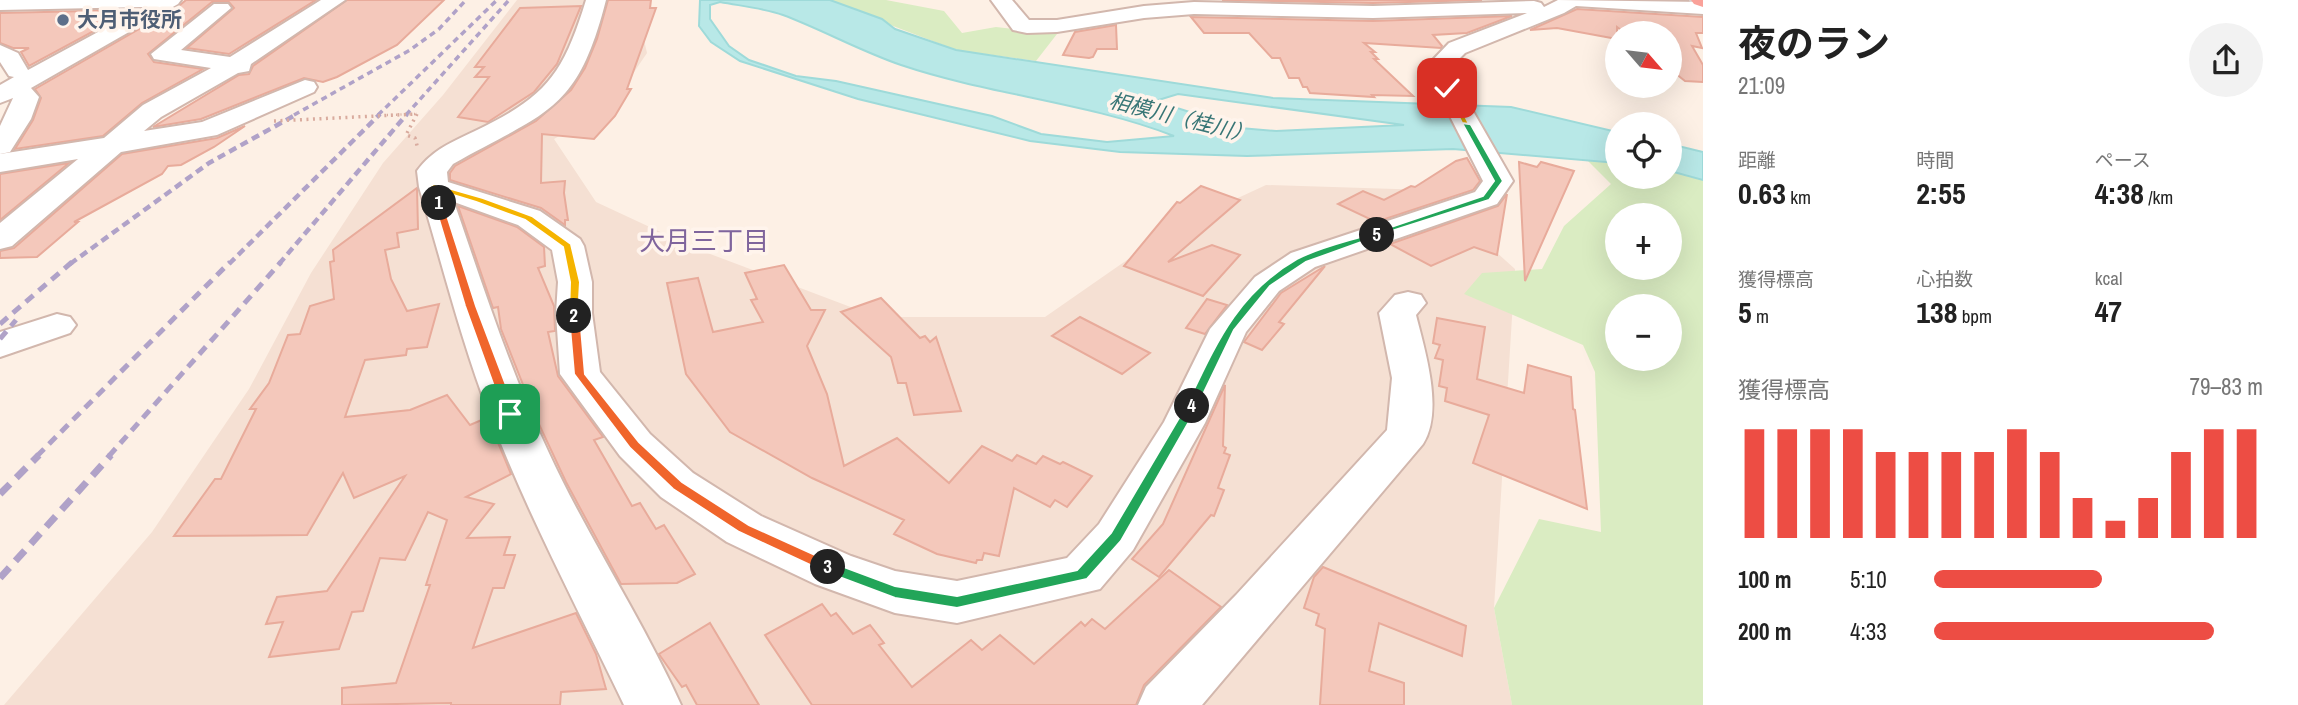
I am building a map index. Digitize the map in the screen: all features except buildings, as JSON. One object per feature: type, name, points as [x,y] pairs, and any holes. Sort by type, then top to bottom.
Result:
[{"type":"street","points":[[0,4],[171,0]]},
{"type":"street","points":[[8,81],[47,69],[171,0]]},
{"type":"street","points":[[0,239],[152,111],[234,65],[335,0]]},
{"type":"street","points":[[596,0],[588,33],[580,50],[561,83],[548,98],[535,110],[443,159],[432,171],[434,187],[471,306],[510,414],[569,539],[653,705]]},
{"type":"street","points":[[1001,0],[1021,25],[1057,26],[1074,21],[1194,8],[1373,12],[1532,7],[1568,3],[1640,12],[1702,15]]},
{"type":"street","points":[[1068,0],[1074,21]]},
{"type":"street","points":[[434,187],[529,218],[568,246],[575,282],[574,313],[580,374],[635,445],[677,485],[744,529],[833,570],[895,592],[957,602],[1082,575],[1116,537],[1184,423],[1229,329],[1267,284],[1303,260],[1486,198],[1498,181],[1447,88],[1441,64],[1457,48],[1568,3]]},
{"type":"street","points":[[221,8],[162,54],[267,71]]},
{"type":"street","points":[[98,41],[178,39],[258,48]]},
{"type":"street","points":[[0,52],[10,58],[8,81]]},
{"type":"street","points":[[0,146],[18,119],[26,97],[8,81]]},
{"type":"street","points":[[0,163],[208,129],[305,87]]},
{"type":"street","points":[[1166,705],[1408,434],[1412,378],[1397,313],[1408,303]]},
{"type":"street","points":[[0,345],[57,325]]},
{"type":"path","points":[[274,121],[417,114],[406,135]]},
{"type":"shaded area","points":[[517,0],[635,0],[647,53],[611,106],[554,139],[596,202],[697,249],[877,317],[1045,317],[1173,228],[1266,185],[1427,190],[1515,269],[1494,608],[1512,705],[4,705],[152,532],[249,389],[311,273],[383,163],[443,95]]},
{"type":"green space","points":[[825,0],[886,0],[944,11],[962,33],[996,27],[1057,34],[1036,61],[956,50]]},
{"type":"green space","points":[[1587,160],[1605,162],[1605,178]]},
{"type":"green space","points":[[1682,174],[1703,180],[1703,705],[1512,705],[1494,608],[1539,519],[1601,532],[1595,372],[1583,345],[1464,294],[1482,273],[1542,269],[1564,226],[1605,189],[1682,189]]},
{"type":"water","name":"相模川（桂川）","points":[[700,0],[830,0],[882,19],[895,29],[956,50],[1273,98],[1511,107],[1605,129],[1605,162],[1453,149],[1247,156],[1120,152],[1030,141],[858,99],[740,61],[711,42],[699,26]],"holes":[[[720,2],[783,15],[901,65],[969,84],[1107,115],[1174,136],[1107,142],[1041,134],[992,116],[836,81],[796,76],[749,60],[729,46],[710,19],[710,5]],[[1178,94],[1404,125],[1276,131],[1240,128],[1155,101]]]},
{"type":"water","points":[[1682,147],[1703,152],[1703,180],[1682,174]]},
{"type":"railway","points":[[294,115],[410,50],[439,29],[466,0]]},
{"type":"railway","points":[[378,115],[497,0]]},
{"type":"railway","points":[[406,115],[509,0]]},
{"type":"railway","points":[[70,264],[209,163],[297,114]]},
{"type":"railway","points":[[229,264],[380,114]]},
{"type":"railway","points":[[279,264],[407,114]]},
{"type":"railway","points":[[0,324],[72,262]]},
{"type":"railway","points":[[37,456],[230,262]]},
{"type":"railway","points":[[109,456],[281,262]]},
{"type":"railway","points":[[0,339],[16,320]]},
{"type":"railway","points":[[0,494],[39,455]]},
{"type":"railway","points":[[0,578],[111,455]]},
{"type":"place","name":"大月市役所","points":[[63,20]]},
{"type":"district","name":"大月三丁目","points":[[704,241]]},
{"type":"route","points":[[510,414],[471,306],[434,187],[529,218],[568,246],[575,282],[574,313],[580,374],[635,445],[677,485],[744,529],[833,570],[895,592],[957,602],[1082,575],[1116,537],[1184,423],[1229,329],[1267,284],[1303,260],[1486,198],[1498,181],[1447,88]]}]
